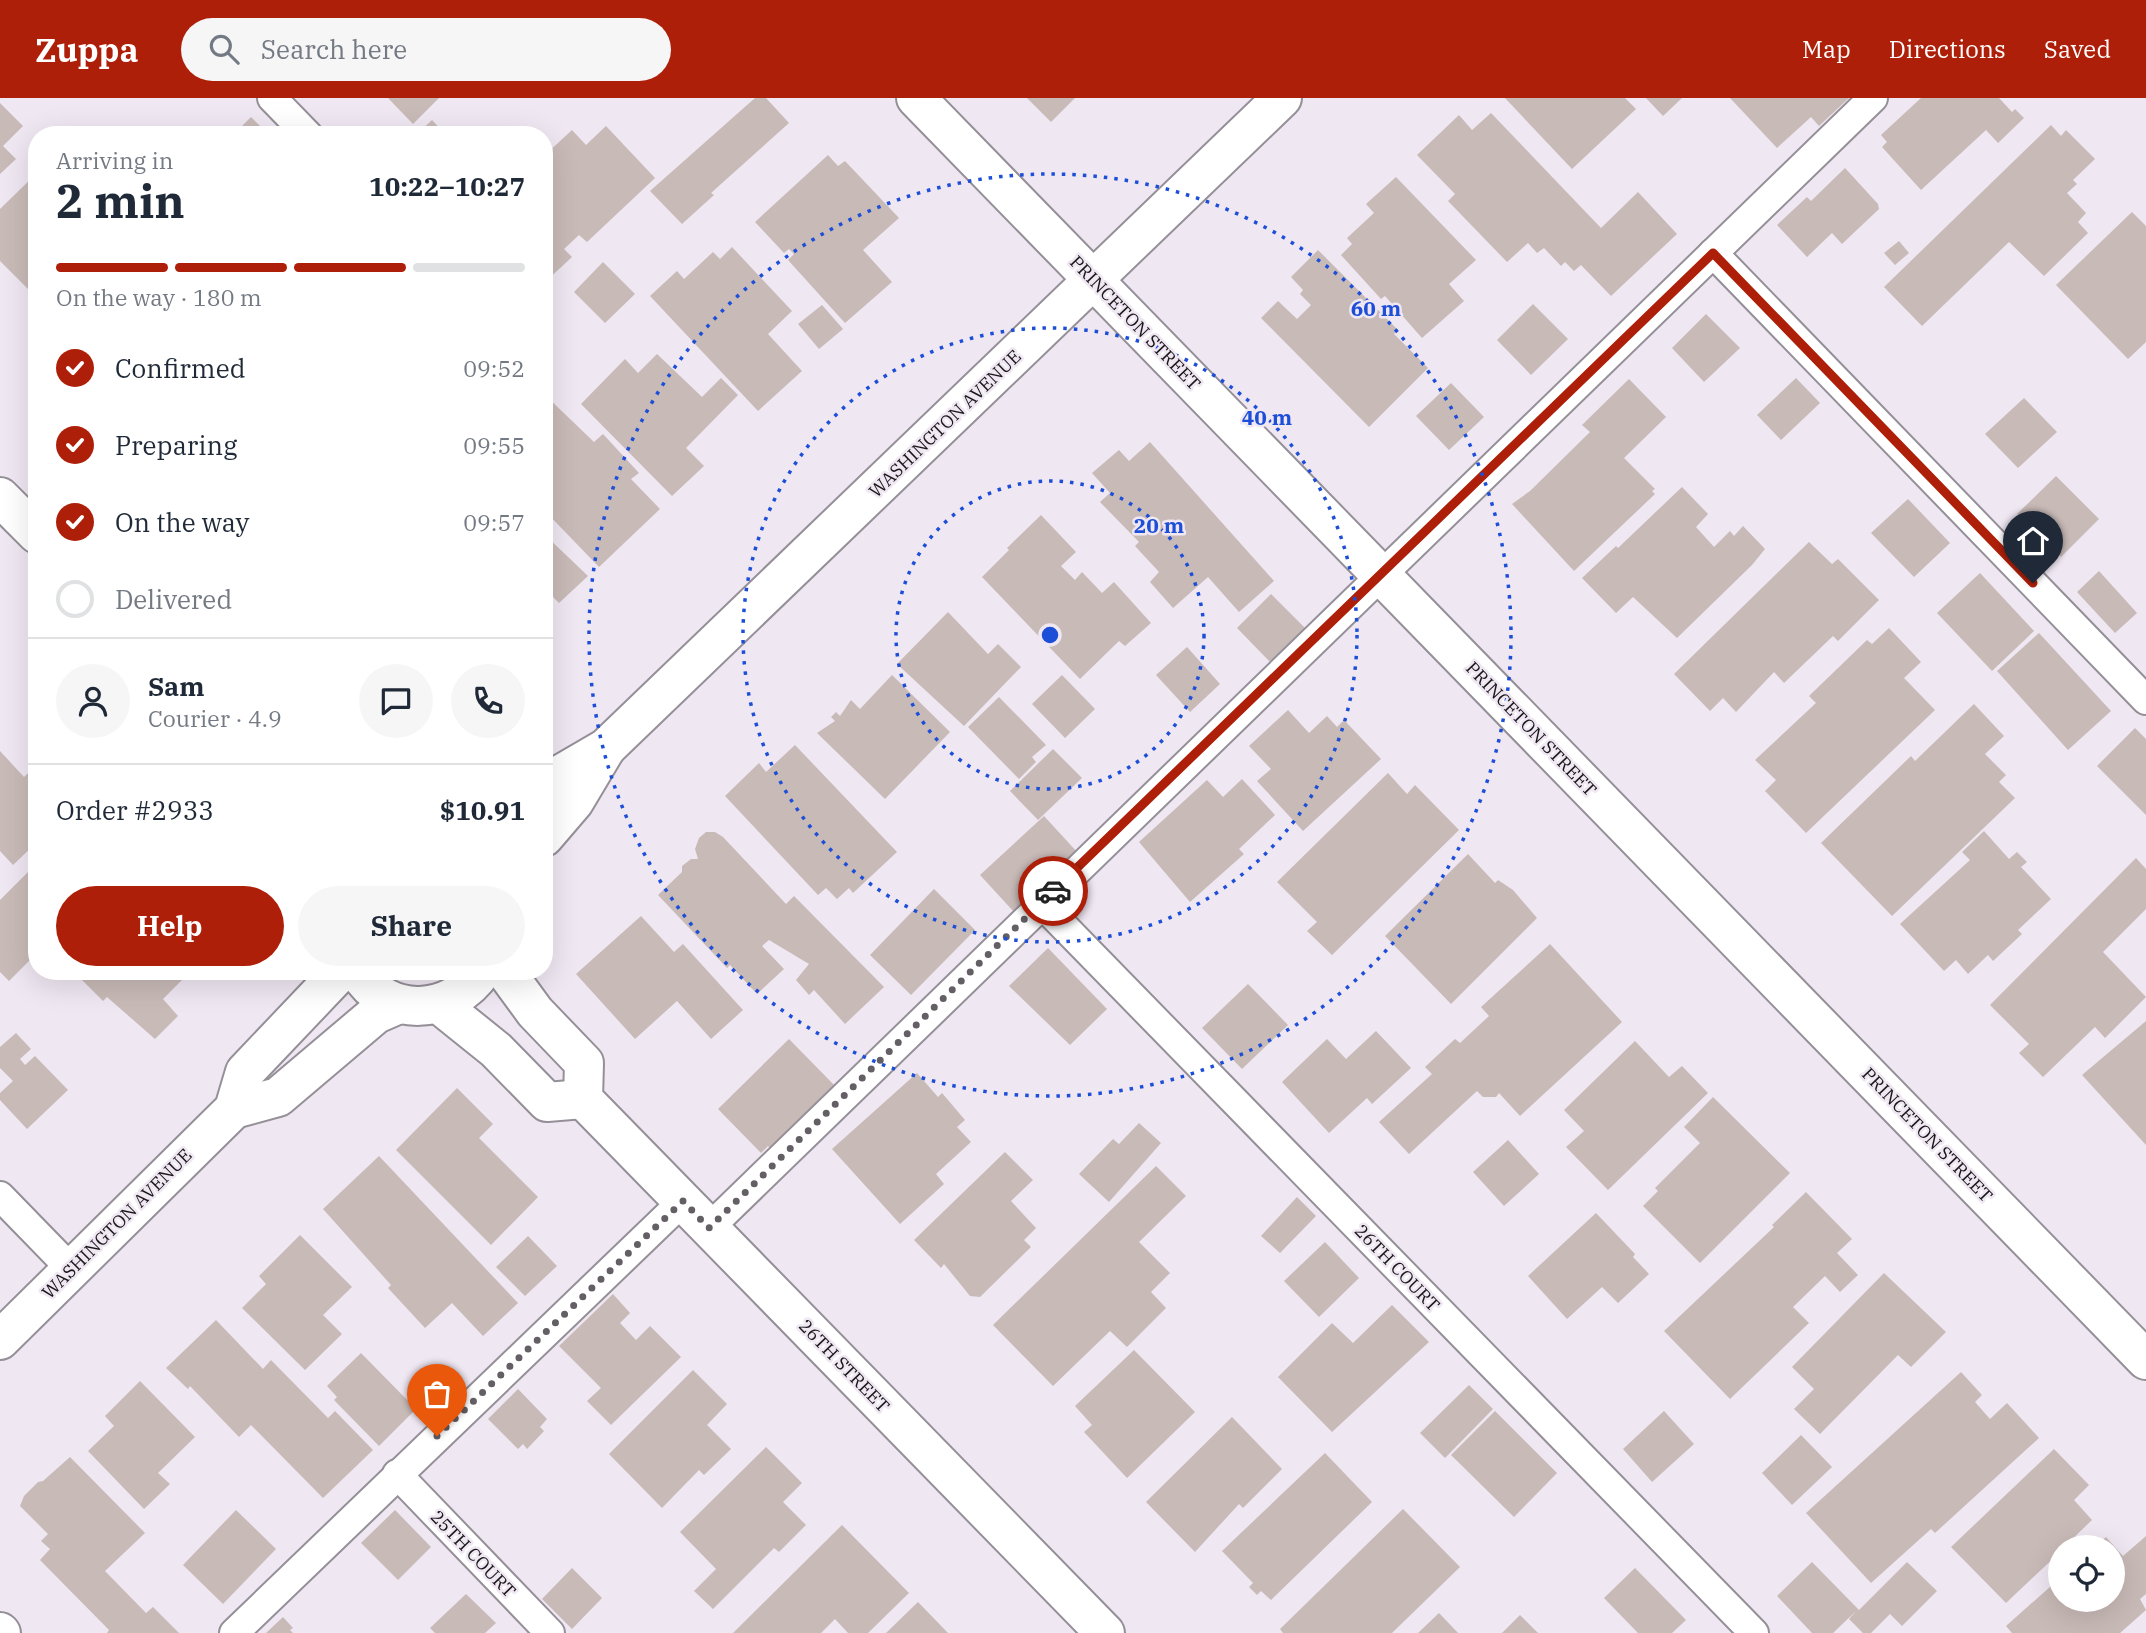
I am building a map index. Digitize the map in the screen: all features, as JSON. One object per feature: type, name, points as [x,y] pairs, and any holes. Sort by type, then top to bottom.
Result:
[{"type":"street","name":"PRINCETON STREET","points":[[916,98],[2146,1360]]},
{"type":"street","name":"WASHINGTON AVENUE","points":[[553,779],[606,748],[1095,281],[1282,98]]},
{"type":"street","points":[[0,497],[28,525]]},
{"type":"street","name":"WASHINGTON AVENUE","points":[[553,826],[574,802],[606,748]]},
{"type":"street","name":"WASHINGTON AVENUE","points":[[0,1340],[234,1108],[245,1072],[332,980]]},
{"type":"street","points":[[366,980],[379,994],[399,1004],[420,1007],[440,1004],[459,996],[474,980]]},
{"type":"street","points":[[440,1004],[496,1050],[547,1102],[583,1099],[584,1063],[535,1012],[512,980]]},
{"type":"street","points":[[234,1108],[278,1097],[376,1014],[399,1004]]},
{"type":"street","name":"26TH STREET","points":[[583,1099],[1105,1633]]},
{"type":"lane","points":[[272,98],[299,126]]},
{"type":"lane","points":[[709,1228],[1873,98]]},
{"type":"lane","points":[[1713,253],[2146,700]]},
{"type":"lane","name":"26TH COURT","points":[[1041,903],[1754,1633]]},
{"type":"lane","points":[[0,1196],[72,1270]]},
{"type":"lane","points":[[234,1633],[683,1201]]},
{"type":"lane","name":"25TH COURT","points":[[397,1474],[550,1633]]},
{"type":"building","points":[[388,98],[439,98],[413,124]]},
{"type":"building","points":[[755,98],[766,98],[789,123],[711,193],[714,195],[682,224],[650,191]]},
{"type":"building","points":[[1027,98],[1075,98],[1051,122]]},
{"type":"building","points":[[1505,98],[1625,98],[1636,109],[1572,169]]},
{"type":"building","points":[[1646,98],[1682,98],[1663,116]]},
{"type":"building","points":[[1730,98],[1849,98],[1819,126],[1811,117],[1777,148]]},
{"type":"building","points":[[1921,98],[1999,98],[2012,112],[2015,109],[2024,118],[1998,143],[1986,130],[1921,190],[1882,147],[1887,142],[1881,135]]},
{"type":"building","points":[[0,103],[23,126],[3,146],[16,159],[0,174]]},
{"type":"building","points":[[1491,113],[1601,228],[1638,192],[1677,234],[1611,296],[1581,265],[1574,271],[1565,262],[1561,266],[1544,248],[1537,253],[1528,243],[1507,262],[1448,201],[1455,194],[1417,155],[1459,115],[1472,130]]},
{"type":"building","points":[[251,117],[260,126],[242,126]]},
{"type":"building","points":[[432,120],[438,126],[426,126]]},
{"type":"building","points":[[2051,125],[2061,136],[2066,130],[2095,159],[2073,180],[2077,184],[2067,193],[2086,213],[2078,222],[2088,233],[2044,276],[2009,242],[1922,326],[1884,287]]},
{"type":"building","points":[[606,126],[655,178],[587,242],[579,235],[564,249],[572,257],[553,275],[553,148],[572,130],[586,145]]},
{"type":"building","points":[[828,155],[838,166],[845,161],[899,218],[863,250],[892,282],[845,323],[788,260],[794,254],[789,249],[784,253],[755,222]]},
{"type":"building","points":[[1845,168],[1878,204],[1879,209],[1842,244],[1832,233],[1807,257],[1777,225],[1807,197],[1811,201]]},
{"type":"building","points":[[1396,177],[1476,260],[1449,284],[1464,301],[1422,338],[1385,296],[1381,299],[1341,255],[1352,244],[1347,238],[1374,213],[1366,204]]},
{"type":"building","points":[[28,182],[28,289],[0,261],[0,209]]},
{"type":"building","points":[[2132,212],[2146,226],[2146,342],[2128,359],[2056,285]]},
{"type":"building","points":[[1899,241],[1909,253],[1895,265],[1884,253]]},
{"type":"building","points":[[732,247],[792,311],[768,334],[802,371],[758,411],[650,296],[677,271],[684,279],[713,252],[720,259]]},
{"type":"building","points":[[1318,250],[1398,330],[1394,334],[1428,368],[1369,427],[1261,318],[1278,301],[1297,319],[1311,305],[1300,294],[1303,290],[1291,277]]},
{"type":"building","points":[[603,262],[635,294],[605,323],[574,292]]},
{"type":"building","points":[[1533,304],[1568,339],[1531,375],[1497,340]]},
{"type":"building","points":[[822,305],[843,329],[819,349],[798,324]]},
{"type":"building","points":[[1706,314],[1740,348],[1704,382],[1672,348]]},
{"type":"building","points":[[657,354],[702,397],[721,378],[738,395],[686,448],[704,466],[672,496],[581,404],[625,359],[638,373]]},
{"type":"building","points":[[1796,378],[1820,403],[1781,440],[1757,415]]},
{"type":"building","points":[[1629,379],[1666,417],[1624,458],[1655,489],[1652,491],[1655,494],[1574,571],[1512,504],[1530,491],[1590,432],[1582,425]]},
{"type":"building","points":[[1451,383],[1484,417],[1449,450],[1416,416]]},
{"type":"building","points":[[2024,398],[2057,432],[2018,468],[1985,434]]},
{"type":"building","points":[[553,403],[594,442],[603,434],[639,473],[631,479],[660,509],[599,567],[553,519]]},
{"type":"building","points":[[1150,442],[1274,581],[1239,612],[1208,577],[1173,608],[1150,582],[1159,572],[1135,546],[1139,542],[1100,502],[1110,493],[1092,473],[1119,450],[1129,461]]},
{"type":"building","points":[[2056,476],[2099,519],[2061,557],[2017,514]]},
{"type":"building","points":[[1682,487],[1708,514],[1696,527],[1714,547],[1730,531],[1734,536],[1743,526],[1765,549],[1677,638],[1633,597],[1616,613],[1582,578]]},
{"type":"building","points":[[1908,499],[1950,543],[1914,577],[1871,533]]},
{"type":"building","points":[[1041,515],[1076,552],[1061,566],[1075,580],[1082,572],[1102,593],[1114,582],[1151,623],[1125,646],[1119,641],[1080,679],[982,577]]},
{"type":"building","points":[[1809,542],[1832,564],[1838,559],[1879,600],[1838,641],[1833,636],[1784,683],[1774,672],[1736,712],[1723,698],[1710,711],[1674,674]]},
{"type":"building","points":[[553,543],[588,576],[559,603],[553,597]]},
{"type":"building","points":[[2099,571],[2137,613],[2115,633],[2077,592]]},
{"type":"building","points":[[1980,573],[2034,631],[1992,671],[1937,613]]},
{"type":"building","points":[[1271,594],[1306,629],[1271,663],[1237,628]]},
{"type":"building","points":[[948,612],[988,654],[998,644],[1021,667],[964,726],[897,664]]},
{"type":"building","points":[[1889,628],[1921,662],[1904,678],[1935,710],[1806,833],[1765,791],[1776,780],[1755,760],[1816,703],[1809,696],[1867,640],[1872,644]]},
{"type":"building","points":[[2039,633],[2111,711],[2068,750],[1997,671]]},
{"type":"building","points":[[1187,647],[1220,684],[1190,712],[1156,675]]},
{"type":"building","points":[[892,675],[950,732],[885,799],[817,733],[835,721],[831,717],[836,712],[840,716],[851,700],[860,709]]},
{"type":"building","points":[[1062,675],[1095,709],[1065,738],[1032,704]]},
{"type":"building","points":[[999,697],[1046,745],[1032,757],[1036,762],[1019,779],[968,727]]},
{"type":"building","points":[[1974,704],[2004,736],[1985,754],[2006,775],[1999,782],[2015,798],[1892,916],[1821,843],[1911,756],[1915,761]]},
{"type":"building","points":[[1288,710],[1309,733],[1327,716],[1337,727],[1344,720],[1381,759],[1303,831],[1257,781],[1271,769],[1249,746]]},
{"type":"building","points":[[2135,728],[2146,739],[2146,815],[2097,766]]},
{"type":"building","points":[[795,745],[897,852],[853,893],[849,888],[837,899],[826,888],[818,895],[725,796],[759,763],[766,772]]},
{"type":"building","points":[[1053,749],[1082,778],[1038,820],[1010,791]]},
{"type":"building","points":[[0,751],[24,777],[28,773],[28,851],[13,865],[0,851]]},
{"type":"building","points":[[1388,773],[1407,794],[1415,785],[1459,830],[1332,955],[1307,931],[1317,922],[1277,882]]},
{"type":"building","points":[[1242,779],[1275,815],[1239,849],[1244,854],[1190,902],[1139,842],[1207,780],[1223,797]]},
{"type":"building","points":[[1044,816],[1078,853],[1014,912],[980,875]]},
{"type":"building","points":[[1984,831],[2009,859],[2017,852],[2027,862],[2021,867],[2051,899],[2018,930],[2022,934],[1993,961],[1988,955],[1968,974],[1956,960],[1944,971],[1900,924],[1970,860],[1962,852]]},
{"type":"building","points":[[706,832],[715,832],[723,837],[786,904],[794,896],[884,987],[845,1024],[814,990],[809,995],[796,980],[809,964],[769,940],[762,946],[784,969],[757,994],[730,965],[727,968],[658,895],[682,872],[682,866],[691,859],[698,859],[695,849],[699,838]]},
{"type":"building","points":[[1468,854],[1495,883],[1498,880],[1513,890],[1537,918],[1451,1004],[1385,936]]},
{"type":"building","points":[[2136,858],[2146,869],[2146,909],[2103,952],[2146,997],[2105,1038],[2095,1027],[2043,1077],[2019,1053],[2029,1044],[1990,1005]]},
{"type":"building","points":[[28,872],[28,962],[9,981],[0,972],[0,900]]},
{"type":"building","points":[[934,889],[975,930],[911,995],[870,955]]},
{"type":"building","points":[[641,916],[674,952],[683,944],[743,1010],[711,1039],[677,1001],[635,1039],[576,974]]},
{"type":"building","points":[[1550,944],[1622,1022],[1520,1116],[1499,1093],[1496,1097],[1483,1097],[1477,1091],[1409,1154],[1379,1122],[1432,1074],[1425,1067],[1455,1039],[1460,1043],[1489,1016],[1481,1007]]},
{"type":"building","points":[[1048,948],[1107,1009],[1070,1045],[1009,986]]},
{"type":"building","points":[[82,980],[182,980],[163,999],[178,1016],[155,1039],[107,997],[103,1001]]},
{"type":"building","points":[[1248,984],[1288,1025],[1242,1069],[1202,1028]]},
{"type":"building","points":[[2146,1021],[2146,1145],[2082,1075]]},
{"type":"building","points":[[1376,1031],[1411,1068],[1372,1104],[1367,1098],[1329,1133],[1282,1082],[1327,1039],[1346,1059]]},
{"type":"building","points":[[16,1033],[31,1049],[20,1059],[25,1065],[35,1056],[68,1090],[27,1129],[0,1100],[0,1093],[13,1081],[0,1068],[0,1047]]},
{"type":"building","points":[[789,1039],[838,1089],[774,1152],[768,1146],[761,1153],[718,1109]]},
{"type":"building","points":[[1635,1041],[1669,1077],[1682,1066],[1708,1093],[1608,1190],[1566,1147],[1584,1131],[1564,1110]]},
{"type":"building","points":[[917,1073],[938,1097],[942,1093],[965,1120],[957,1127],[971,1142],[936,1174],[944,1184],[900,1224],[832,1149]]},
{"type":"building","points":[[457,1088],[493,1124],[479,1138],[538,1197],[491,1245],[396,1150]]},
{"type":"building","points":[[1713,1097],[1790,1173],[1700,1263],[1643,1206],[1658,1191],[1655,1188],[1700,1143],[1684,1127]]},
{"type":"building","points":[[1139,1123],[1161,1143],[1109,1202],[1079,1174],[1113,1139],[1119,1144]]},
{"type":"building","points":[[1508,1140],[1539,1174],[1504,1206],[1473,1172]]},
{"type":"building","points":[[1005,1152],[1033,1180],[1011,1201],[1036,1228],[1024,1240],[1031,1247],[980,1297],[970,1296],[944,1264],[941,1268],[914,1240]]},
{"type":"building","points":[[379,1156],[518,1303],[483,1336],[452,1303],[425,1328],[388,1288],[391,1285],[323,1209]]},
{"type":"building","points":[[1156,1166],[1186,1196],[1139,1242],[1170,1273],[1151,1292],[1166,1308],[1127,1347],[1110,1331],[1053,1386],[993,1325]]},
{"type":"building","points":[[1806,1192],[1852,1239],[1837,1253],[1858,1275],[1840,1292],[1825,1276],[1793,1307],[1809,1323],[1730,1399],[1664,1331],[1774,1227],[1772,1225]]},
{"type":"building","points":[[1297,1197],[1316,1216],[1280,1253],[1261,1236]]},
{"type":"building","points":[[1596,1213],[1635,1254],[1633,1257],[1649,1274],[1618,1303],[1602,1287],[1567,1319],[1528,1276]]},
{"type":"building","points":[[300,1235],[352,1287],[323,1315],[342,1334],[305,1370],[242,1308],[266,1284],[259,1276]]},
{"type":"building","points":[[528,1236],[557,1266],[525,1296],[496,1267]]},
{"type":"building","points":[[1325,1242],[1359,1278],[1319,1317],[1284,1281]]},
{"type":"building","points":[[1884,1273],[1946,1332],[1911,1367],[1898,1355],[1820,1434],[1794,1409],[1814,1389],[1792,1367]]},
{"type":"building","points":[[613,1294],[630,1313],[620,1323],[636,1340],[650,1326],[681,1357],[611,1425],[587,1401],[601,1388],[559,1346]]},
{"type":"building","points":[[1392,1305],[1429,1342],[1332,1432],[1278,1377],[1332,1323],[1353,1343]]},
{"type":"building","points":[[216,1320],[263,1369],[271,1360],[328,1418],[335,1411],[373,1450],[323,1498],[251,1425],[239,1437],[190,1386],[188,1389],[166,1368]]},
{"type":"building","points":[[1134,1350],[1195,1412],[1127,1478],[1084,1432],[1092,1425],[1075,1406]]},
{"type":"building","points":[[361,1353],[416,1409],[379,1446],[334,1400],[337,1397],[327,1386]]},
{"type":"building","points":[[693,1370],[727,1404],[707,1425],[731,1449],[704,1475],[699,1470],[662,1508],[609,1454]]},
{"type":"building","points":[[1961,1372],[1982,1395],[1975,1402],[1990,1419],[2007,1403],[2039,1438],[1935,1533],[1931,1529],[1871,1583],[1806,1513]]},
{"type":"building","points":[[140,1381],[195,1437],[158,1473],[170,1484],[144,1509],[88,1451],[114,1426],[105,1416]]},
{"type":"building","points":[[1469,1385],[1493,1409],[1445,1458],[1420,1433]]},
{"type":"building","points":[[518,1389],[547,1419],[540,1427],[544,1431],[527,1449],[523,1444],[518,1449],[488,1419]]},
{"type":"building","points":[[1495,1411],[1557,1473],[1514,1517],[1451,1455]]},
{"type":"building","points":[[1664,1411],[1694,1444],[1652,1482],[1623,1449]]},
{"type":"building","points":[[1232,1417],[1282,1469],[1243,1508],[1239,1504],[1195,1552],[1146,1502]]},
{"type":"building","points":[[1801,1435],[1832,1467],[1792,1505],[1762,1473]]},
{"type":"building","points":[[766,1447],[802,1483],[783,1502],[806,1525],[779,1552],[774,1548],[713,1609],[694,1591],[716,1569],[680,1532]]},
{"type":"building","points":[[2054,1449],[2089,1485],[2074,1500],[2092,1520],[2076,1535],[2048,1535],[2048,1563],[2006,1603],[1951,1547]]},
{"type":"building","points":[[1325,1453],[1372,1502],[1271,1600],[1261,1591],[1257,1595],[1249,1587],[1253,1583],[1222,1551]]},
{"type":"building","points":[[70,1457],[145,1533],[105,1571],[146,1613],[153,1607],[179,1633],[107,1633],[109,1630],[40,1560],[50,1549],[41,1541],[48,1534],[20,1506],[24,1496],[38,1482],[43,1481]]},
{"type":"building","points":[[1403,1509],[1460,1567],[1392,1633],[1283,1633],[1280,1629]]},
{"type":"building","points":[[236,1510],[276,1549],[223,1604],[183,1565]]},
{"type":"building","points":[[395,1510],[431,1547],[398,1580],[361,1543]]},
{"type":"building","points":[[842,1525],[909,1593],[868,1633],[848,1633],[835,1619],[821,1633],[733,1633]]},
{"type":"building","points":[[2146,1536],[2146,1594],[2140,1599],[2146,1610],[2120,1633],[2012,1633],[2006,1626],[2048,1589],[2048,1612],[2125,1612],[2125,1554]]},
{"type":"building","points":[[1812,1562],[1859,1610],[1907,1562],[1937,1591],[1902,1626],[1890,1614],[1871,1633],[1863,1633],[1849,1619],[1856,1611],[1833,1633],[1812,1633],[1777,1596]]},
{"type":"building","points":[[572,1568],[602,1598],[572,1629],[542,1599]]},
{"type":"building","points":[[1635,1568],[1686,1620],[1672,1633],[1638,1633],[1604,1598]]},
{"type":"building","points":[[466,1594],[496,1623],[485,1633],[435,1633],[430,1628]]},
{"type":"building","points":[[918,1602],[948,1633],[886,1633]]},
{"type":"building","points":[[1439,1613],[1458,1633],[1418,1633]]},
{"type":"building","points":[[1520,1615],[1538,1633],[1502,1633]]},
{"type":"building","points":[[283,1617],[293,1628],[290,1630],[293,1633],[266,1633]]},
{"type":"way so far","points":[[437,1436],[683,1201],[709,1228],[1053,891]]},
{"type":"route","points":[[1053,891],[1713,253],[2033,583]]}]
